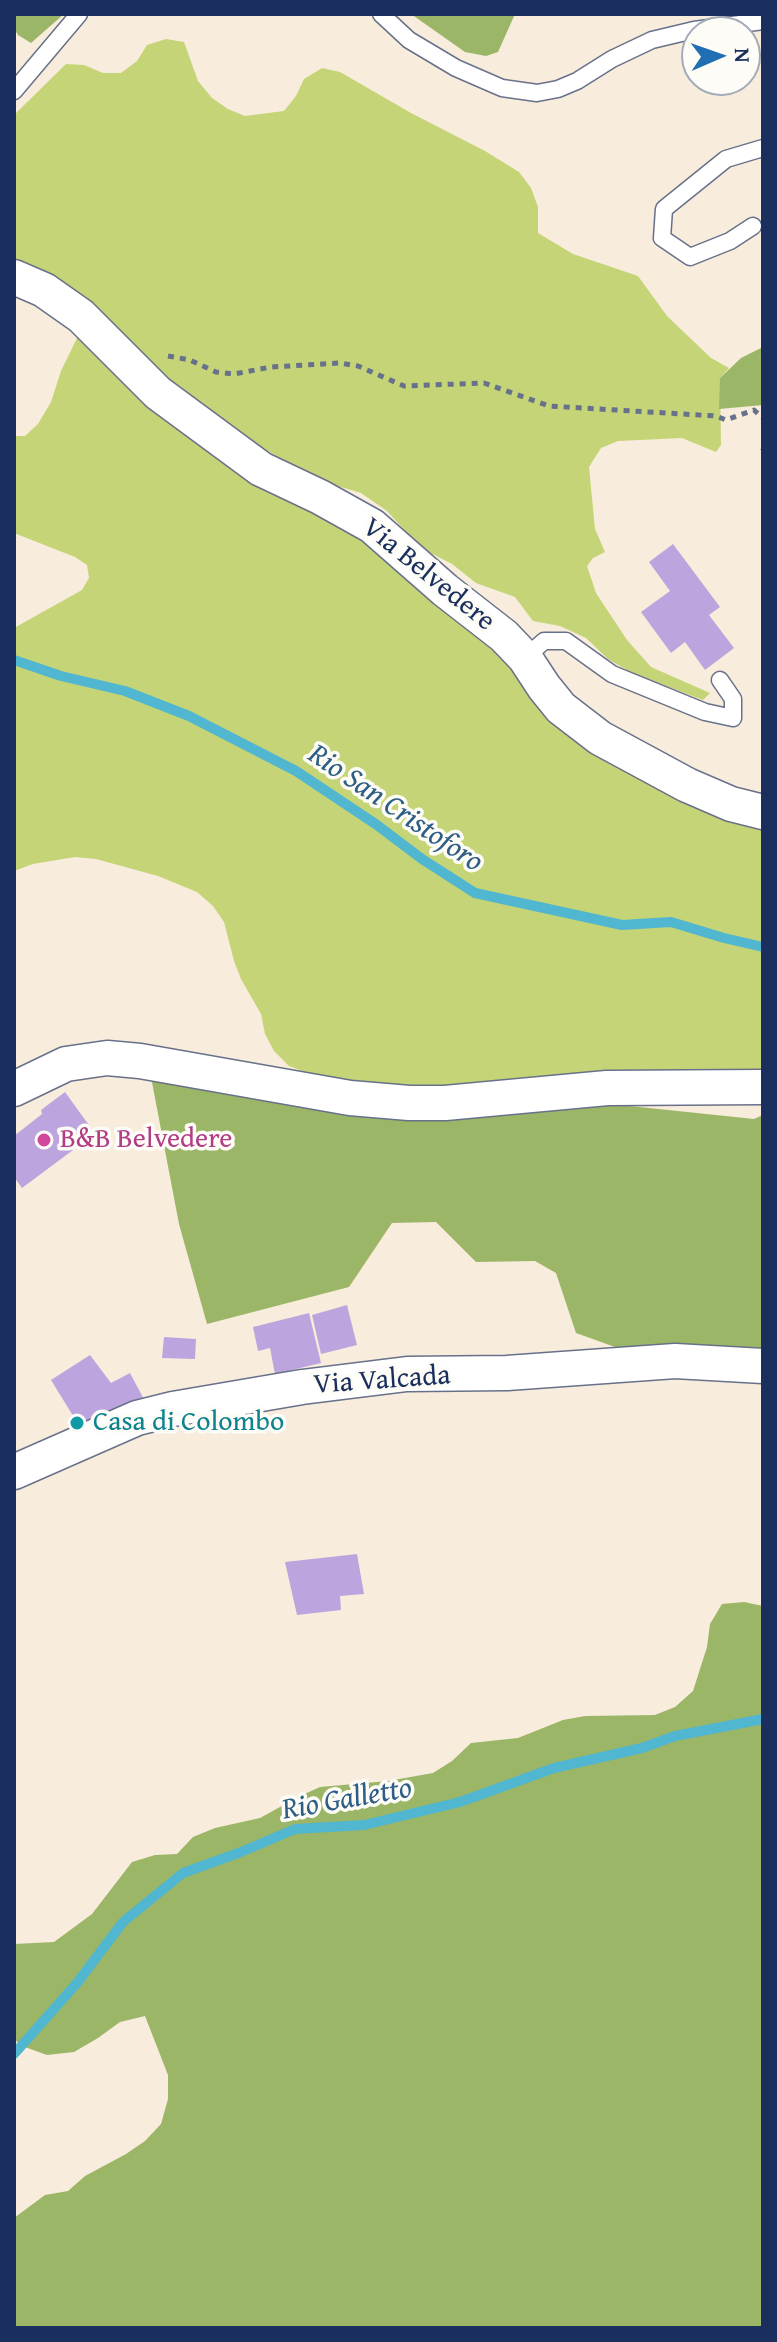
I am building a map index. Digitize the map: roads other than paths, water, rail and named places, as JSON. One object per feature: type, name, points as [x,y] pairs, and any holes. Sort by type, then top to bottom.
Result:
[{"type":"street","name":"Via Belvedere","points":[[14,277],[44,290],[81,316],[158,393],[261,469],[372,526],[445,590],[504,636],[525,658],[561,708],[600,738],[687,785],[731,804],[763,812]]},
{"type":"street","points":[[14,1089],[66,1064],[107,1058],[350,1098],[409,1103],[458,1102],[607,1088],[763,1087]]},
{"type":"street","name":"Via Valcada","points":[[14,1472],[137,1418],[184,1406],[302,1387],[407,1374],[507,1373],[675,1361],[763,1366]]},
{"type":"lane","points":[[14,91],[79,14]]},
{"type":"lane","points":[[381,14],[409,40],[456,68],[502,88],[537,93],[577,81],[612,59],[652,40],[694,30],[763,21]]},
{"type":"lane","points":[[753,226],[730,241],[690,257],[662,238],[664,209],[726,159],[763,148]]},
{"type":"lane","points":[[525,658],[544,641],[566,641],[612,674],[705,712],[733,718],[733,699],[720,680]]},
{"type":"waterway","name":"Rio San Cristoforo","points":[[14,660],[61,676],[125,691],[189,716],[296,771],[475,893],[622,925],[671,922],[763,947]]},
{"type":"waterway","name":"Rio Galletto","points":[[14,2054],[77,1983],[123,1922],[183,1873],[295,1829],[364,1825],[460,1802],[554,1768],[642,1748],[675,1736],[763,1719]]},
{"type":"place","name":"B&B Belvedere","points":[[44,1140]]},
{"type":"place","name":"Casa di Colombo","points":[[77,1423]]}]
